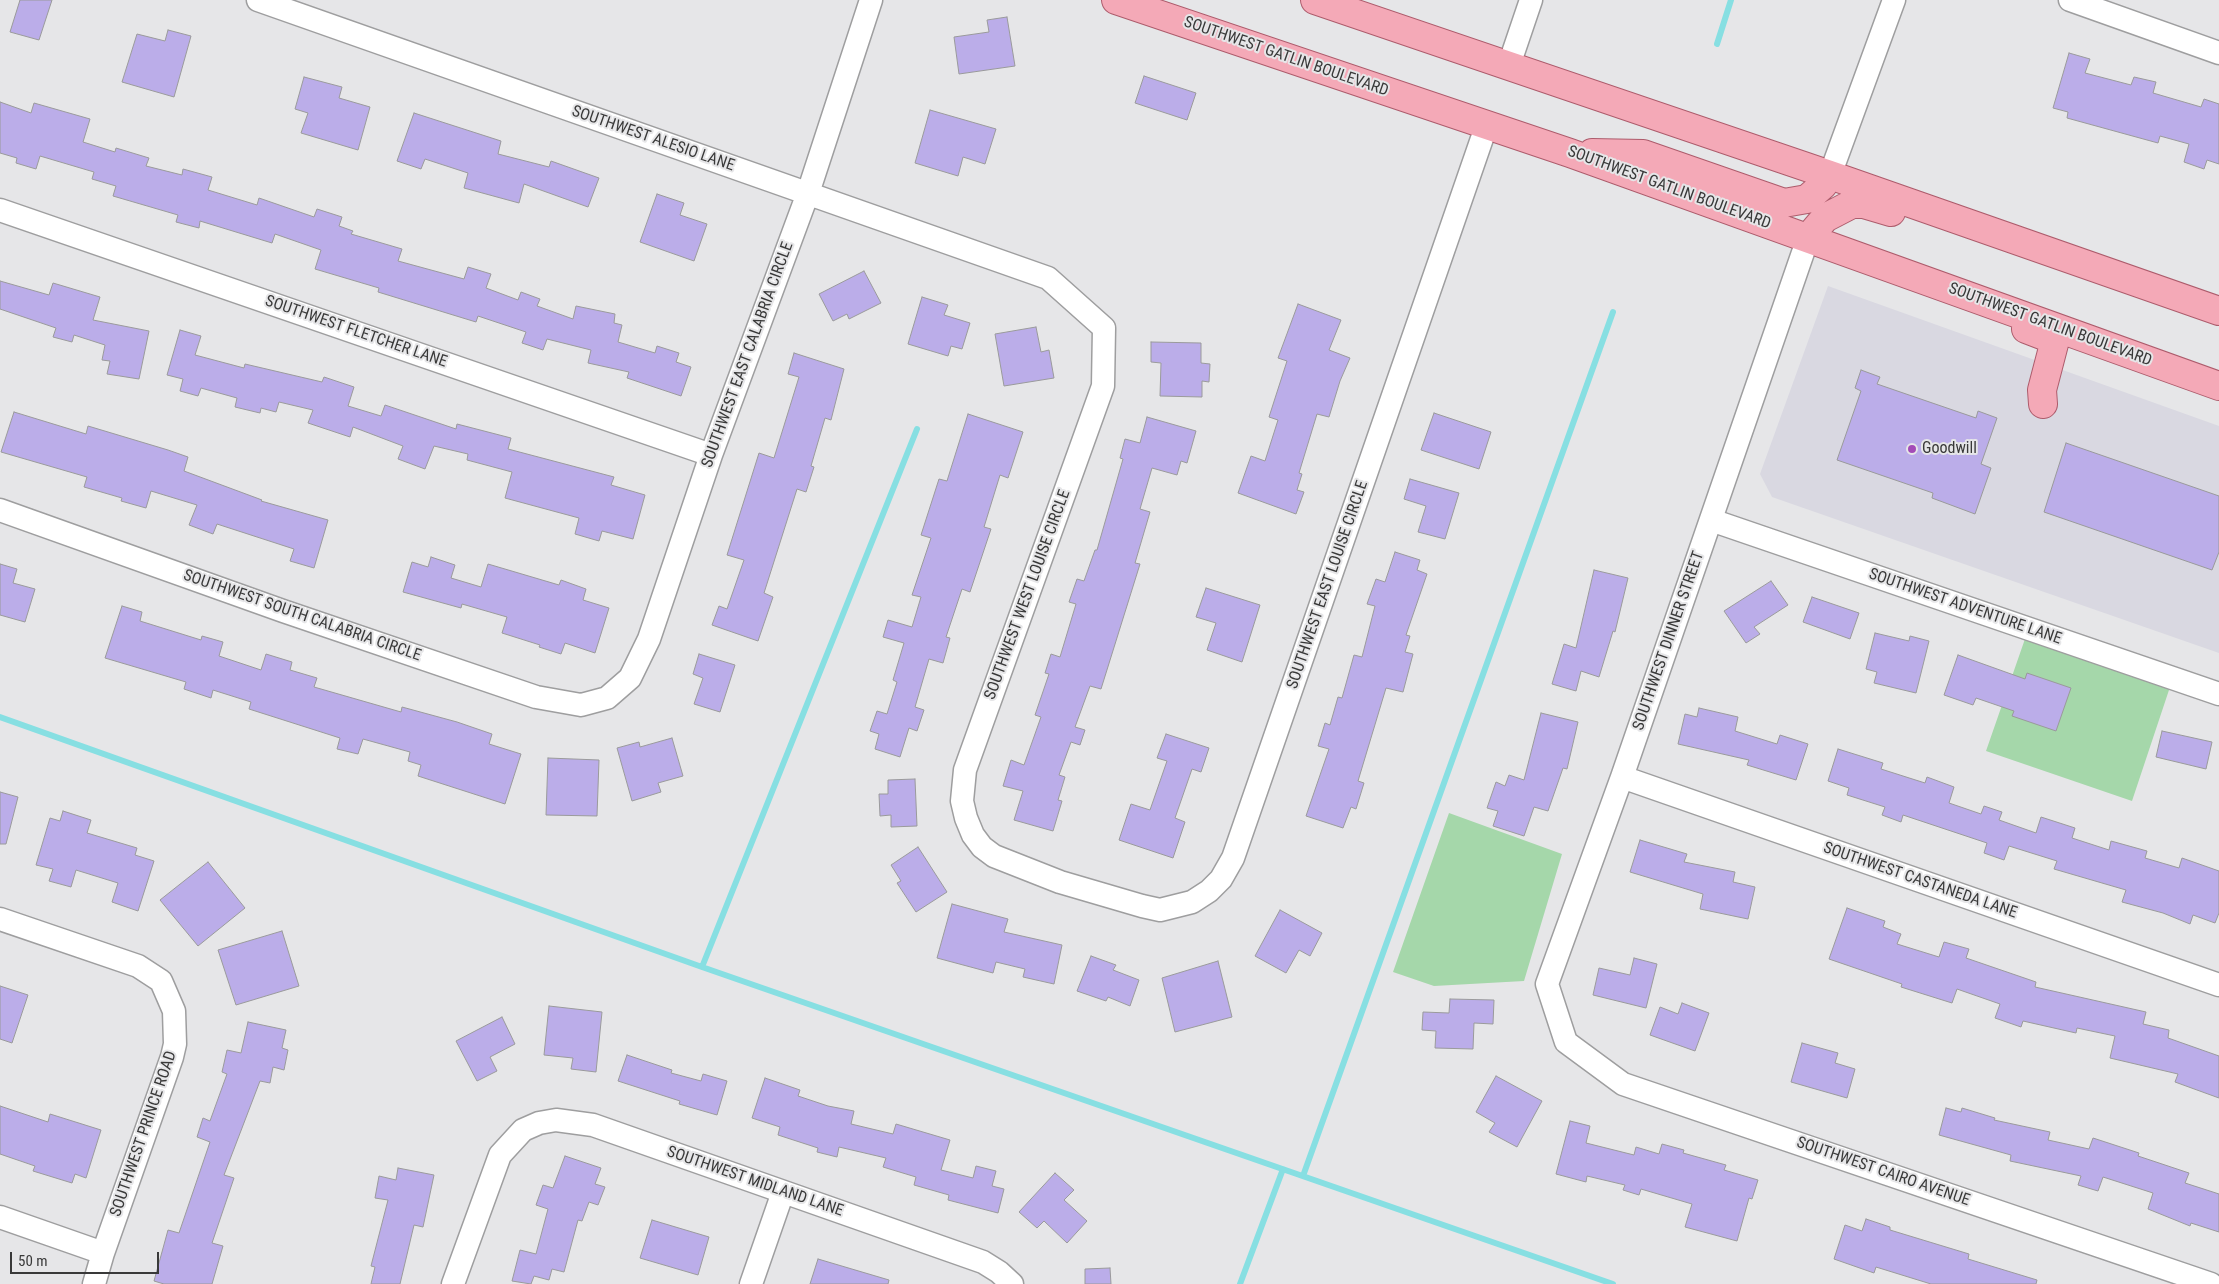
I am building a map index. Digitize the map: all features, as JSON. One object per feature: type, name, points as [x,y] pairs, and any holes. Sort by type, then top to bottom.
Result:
[{"type":"main road","name":"SOUTHWEST GATLIN BOULEVARD","points":[[1116,0],[1570,153],[2219,386]]},
{"type":"main road","points":[[1315,0],[1830,175],[2219,311]]},
{"type":"main road","points":[[1570,153],[1644,154],[1784,203],[1807,199],[1823,185],[1830,175]]},
{"type":"main road","points":[[1808,238],[1825,218],[1852,204],[1864,204],[2004,251],[2046,250]]},
{"type":"main road","points":[[1870,260],[1912,287],[2052,339],[2054,351],[2042,390],[2043,404],[2058,393],[2074,353],[2097,342]]},
{"type":"street","name":"SOUTHWEST ALESIO LANE","points":[[258,0],[1048,278]]},
{"type":"street","name":"SOUTHWEST EAST CALABRIA CIRCLE","points":[[607,698],[630,678],[639,663],[711,455],[808,193],[871,0]]},
{"type":"street","points":[[1508,65],[1531,0]]},
{"type":"street","points":[[1830,175],[1894,0]]},
{"type":"street","points":[[2070,0],[2219,52]]},
{"type":"street","name":"SOUTHWEST EAST LOUISE CIRCLE","points":[[1060,882],[1160,910],[1192,902],[1209,891],[1221,879],[1233,858],[1487,124]]},
{"type":"street","name":"SOUTHWEST FLETCHER LANE","points":[[0,210],[711,455]]},
{"type":"street","name":"SOUTHWEST DINNER STREET","points":[[1566,1042],[1547,984],[1622,777],[1808,238]]},
{"type":"street","name":"SOUTHWEST WEST LOUISE CIRCLE","points":[[1048,278],[1104,328],[1103,386],[965,770],[962,801],[973,835],[982,847],[994,856],[1060,882]]},
{"type":"street","name":"SOUTHWEST SOUTH CALABRIA CIRCLE","points":[[0,510],[293,614],[536,697],[581,705],[607,698]]},
{"type":"street","name":"SOUTHWEST ADVENTURE LANE","points":[[1711,520],[2219,694]]},
{"type":"street","name":"SOUTHWEST CASTANEDA LANE","points":[[1622,777],[2219,985]]},
{"type":"street","name":"SOUTHWEST PRINCE ROAD","points":[[0,919],[138,966],[161,981],[174,1010],[175,1044],[94,1284]]},
{"type":"street","name":"SOUTHWEST CAIRO AVENUE","points":[[1566,1042],[1623,1084],[2211,1284]]},
{"type":"street","name":"SOUTHWEST MIDLAND LANE","points":[[453,1284],[500,1155],[524,1130],[539,1123],[571,1121],[593,1125],[983,1262],[999,1272],[1012,1284]]},
{"type":"street","points":[[751,1284],[783,1192]]},
{"type":"street","points":[[0,1217],[103,1253]]},
{"type":"shaded area","points":[[1828,286],[2219,426],[2219,653],[1772,497],[1760,474]]},
{"type":"green space","points":[[2026,636],[2171,684],[2132,801],[1986,751]]},
{"type":"green space","points":[[1449,813],[1562,854],[1524,981],[1434,986],[1393,972]]},
{"type":"building","points":[[20,0],[52,0],[39,40],[10,32]]},
{"type":"building","points":[[1007,17],[1015,66],[959,74],[954,37],[989,32],[987,20]]},
{"type":"building","points":[[168,30],[191,36],[174,97],[122,82],[137,34],[165,41]]},
{"type":"building","points":[[2069,53],[2090,59],[2085,73],[2131,85],[2134,77],[2156,82],[2153,93],[2201,107],[2204,99],[2219,104],[2219,164],[2207,160],[2204,169],[2184,162],[2189,144],[2160,136],[2158,143],[2067,118],[2068,112],[2053,108]]},
{"type":"building","points":[[1144,76],[1196,93],[1187,120],[1135,103]]},
{"type":"building","points":[[304,77],[342,87],[339,98],[370,107],[358,150],[301,133],[308,113],[295,109]]},
{"type":"building","points":[[0,102],[31,113],[34,103],[90,119],[83,142],[115,152],[116,148],[149,158],[146,166],[182,175],[183,169],[212,177],[208,190],[257,205],[259,198],[314,217],[317,209],[342,217],[339,226],[353,231],[351,234],[402,249],[398,261],[464,279],[468,267],[491,274],[486,288],[518,300],[521,292],[540,299],[537,306],[573,319],[576,306],[615,314],[614,323],[622,325],[618,342],[655,353],[657,346],[679,353],[676,362],[691,367],[681,396],[627,378],[629,372],[588,363],[591,350],[547,339],[543,350],[522,343],[526,332],[478,316],[476,322],[378,292],[379,288],[315,269],[321,250],[275,234],[272,243],[200,221],[199,228],[176,222],[178,215],[113,196],[116,186],[92,179],[94,172],[40,156],[36,169],[16,163],[17,158],[0,153]]},
{"type":"building","points":[[930,110],[996,129],[985,164],[963,157],[958,176],[915,163]]},
{"type":"building","points":[[414,113],[501,141],[498,154],[549,167],[551,161],[599,178],[588,207],[524,184],[519,203],[464,188],[468,173],[425,159],[421,169],[397,161]]},
{"type":"building","points":[[657,194],[684,203],[680,215],[707,224],[694,261],[640,242]]},
{"type":"building","points":[[864,271],[881,303],[849,319],[847,314],[833,321],[819,294]]},
{"type":"building","points":[[0,281],[49,295],[53,283],[100,297],[93,320],[149,331],[139,379],[107,374],[110,361],[102,360],[105,345],[74,335],[72,342],[53,337],[56,328],[0,309]]},
{"type":"building","points":[[922,297],[948,305],[944,315],[970,323],[962,349],[951,346],[948,356],[908,344]]},
{"type":"building","points":[[1298,304],[1341,320],[1329,350],[1350,358],[1340,381],[1329,417],[1317,414],[1299,473],[1302,474],[1297,490],[1304,492],[1296,514],[1238,493],[1251,456],[1265,461],[1278,420],[1269,417],[1287,361],[1278,358]]},
{"type":"building","points":[[1036,327],[1041,352],[1049,350],[1054,378],[1004,386],[995,334]]},
{"type":"building","points":[[180,330],[201,336],[195,355],[244,368],[245,364],[322,382],[324,377],[354,387],[348,406],[381,416],[385,405],[456,429],[457,424],[511,438],[508,449],[614,477],[611,485],[645,495],[633,539],[602,531],[599,541],[575,534],[579,518],[505,498],[512,472],[467,460],[468,454],[434,446],[425,469],[398,459],[403,446],[353,427],[350,437],[308,423],[313,410],[279,402],[276,412],[261,408],[260,413],[235,407],[237,398],[201,388],[198,396],[180,391],[183,379],[167,375]]},
{"type":"building","points":[[1151,342],[1201,343],[1201,363],[1210,364],[1209,382],[1202,381],[1202,397],[1160,396],[1161,363],[1151,362]]},
{"type":"building","points":[[794,353],[844,369],[831,420],[825,418],[811,466],[814,467],[806,492],[797,489],[764,593],[773,597],[758,641],[712,625],[719,606],[727,609],[744,560],[727,555],[759,453],[774,458],[799,377],[788,374]]},
{"type":"building","name":"Goodwill","points":[[1861,370],[1880,377],[1877,384],[1976,418],[1978,411],[1997,418],[1981,464],[1991,468],[1975,514],[1932,498],[1933,493],[1837,460],[1861,391],[1855,388]]},
{"type":"building","points":[[14,412],[86,434],[88,426],[168,450],[188,457],[184,471],[261,501],[328,520],[314,568],[290,561],[294,549],[217,524],[213,534],[189,525],[197,505],[151,491],[146,508],[121,501],[122,498],[84,487],[87,477],[1,452]]},
{"type":"building","points":[[1434,413],[1491,432],[1479,469],[1421,450]]},
{"type":"building","points":[[968,414],[1023,432],[1008,478],[1000,475],[984,527],[991,529],[970,592],[962,589],[946,637],[950,638],[943,663],[929,659],[915,707],[924,710],[917,731],[909,728],[900,757],[875,749],[879,734],[870,731],[877,711],[887,714],[897,682],[893,680],[904,643],[883,637],[888,620],[912,627],[921,597],[912,595],[931,538],[921,535],[939,479],[947,481]]},
{"type":"building","points":[[1147,417],[1196,431],[1187,463],[1181,461],[1177,475],[1152,468],[1140,509],[1150,512],[1135,563],[1140,564],[1101,689],[1090,686],[1075,727],[1085,730],[1080,745],[1071,742],[1059,775],[1065,777],[1058,800],[1062,801],[1053,831],[1014,820],[1023,791],[1003,786],[1011,760],[1024,765],[1041,717],[1035,715],[1049,674],[1045,673],[1051,654],[1060,657],[1076,604],[1069,602],[1077,579],[1084,581],[1095,550],[1097,550],[1123,459],[1120,458],[1125,439],[1140,443]]},
{"type":"building","points":[[2066,443],[2219,496],[2219,552],[2212,570],[2044,512]]},
{"type":"building","points":[[1410,479],[1459,493],[1445,539],[1418,532],[1426,506],[1404,499]]},
{"type":"building","points":[[1395,552],[1420,560],[1417,570],[1427,574],[1406,635],[1410,636],[1405,652],[1413,654],[1403,692],[1386,688],[1358,781],[1364,783],[1356,809],[1351,807],[1343,828],[1306,816],[1329,749],[1318,746],[1325,723],[1330,725],[1338,697],[1342,698],[1354,655],[1362,657],[1375,606],[1367,604],[1376,579],[1385,582]]},
{"type":"building","points":[[431,557],[455,565],[451,578],[481,587],[488,564],[559,585],[561,580],[586,589],[583,600],[609,608],[595,653],[565,643],[561,654],[502,633],[507,617],[462,604],[461,608],[403,592],[412,562],[428,567]]},
{"type":"building","points":[[0,564],[17,569],[13,583],[35,589],[25,622],[0,615]]},
{"type":"building","points":[[1594,570],[1628,578],[1615,632],[1613,631],[1599,677],[1581,671],[1576,691],[1552,684],[1564,644],[1576,648]]},
{"type":"building","points":[[1771,581],[1788,605],[1754,627],[1760,634],[1746,643],[1724,611]]},
{"type":"building","points":[[1206,588],[1260,605],[1242,662],[1207,650],[1216,623],[1196,617]]},
{"type":"building","points":[[1812,597],[1859,613],[1850,639],[1803,622]]},
{"type":"building","points":[[122,606],[142,612],[140,621],[201,640],[202,636],[223,642],[219,656],[261,670],[266,654],[292,662],[290,670],[317,678],[314,687],[401,712],[402,707],[492,734],[489,744],[521,754],[505,804],[418,776],[421,765],[408,761],[410,752],[363,739],[358,754],[337,749],[340,738],[249,709],[251,702],[213,690],[211,698],[184,689],[186,682],[105,658]]},
{"type":"building","points":[[1875,633],[1909,641],[1910,636],[1929,641],[1916,693],[1874,683],[1877,672],[1866,669]]},
{"type":"building","points":[[699,654],[735,665],[720,712],[694,704],[703,678],[693,674]]},
{"type":"building","points":[[1958,655],[2025,679],[2027,673],[2071,688],[2056,731],[2012,716],[2014,711],[1976,698],[1973,705],[1944,695]]},
{"type":"building","points":[[1699,708],[1738,717],[1735,731],[1777,744],[1780,735],[1808,744],[1796,780],[1747,765],[1749,760],[1678,744],[1685,714],[1697,717]]},
{"type":"building","points":[[1541,713],[1578,722],[1567,769],[1563,768],[1548,811],[1534,807],[1524,836],[1493,826],[1498,811],[1487,808],[1496,782],[1505,786],[1509,775],[1524,780]]},
{"type":"building","points":[[2162,731],[2212,742],[2206,769],[2156,757]]},
{"type":"building","points":[[1166,734],[1209,748],[1201,772],[1192,769],[1175,818],[1185,822],[1173,858],[1119,840],[1131,804],[1150,810],[1167,761],[1157,758]]},
{"type":"building","points":[[672,738],[683,776],[658,783],[661,792],[632,801],[617,748],[639,742],[640,747]]},
{"type":"building","points":[[1838,749],[1883,763],[1881,769],[1925,783],[1927,777],[1954,787],[1949,803],[1981,814],[1984,806],[2002,812],[1999,820],[2036,833],[2041,817],[2075,828],[2072,838],[2109,850],[2111,841],[2147,851],[2145,858],[2179,868],[2182,858],[2219,871],[2219,913],[2215,923],[2193,915],[2190,924],[2163,913],[2122,902],[2126,890],[2054,869],[2057,861],[2009,846],[2004,860],[1984,853],[1987,843],[1903,815],[1901,822],[1882,815],[1885,807],[1847,795],[1849,788],[1828,781]]},
{"type":"building","points":[[548,758],[599,760],[597,816],[546,815]]},
{"type":"building","points":[[915,779],[917,826],[891,827],[891,815],[880,816],[879,794],[888,794],[888,780]]},
{"type":"building","points":[[0,792],[18,797],[6,844],[0,844]]},
{"type":"building","points":[[63,811],[91,820],[87,833],[137,848],[135,855],[154,861],[138,911],[112,902],[118,883],[76,870],[71,887],[49,881],[53,869],[36,865],[50,818],[60,821]]},
{"type":"building","points":[[1640,840],[1687,854],[1684,862],[1735,872],[1733,882],[1755,887],[1748,919],[1700,909],[1703,894],[1630,872]]},
{"type":"building","points":[[918,847],[947,892],[916,912],[897,883],[901,881],[891,865]]},
{"type":"building","points":[[208,862],[245,908],[198,946],[160,900]]},
{"type":"building","points":[[952,904],[1008,919],[1004,932],[1062,945],[1054,984],[1023,977],[1025,969],[996,962],[993,973],[937,958]]},
{"type":"building","points":[[1847,908],[1885,921],[1883,927],[1901,934],[1897,944],[1939,957],[1944,942],[1969,949],[1966,958],[2036,982],[2035,987],[2146,1012],[2143,1024],[2169,1030],[2168,1038],[2219,1056],[2219,1098],[2175,1082],[2178,1074],[2110,1058],[2115,1036],[2077,1028],[2076,1033],[2023,1021],[2021,1027],[1995,1018],[2000,1004],[1957,989],[1952,1003],[1901,987],[1902,984],[1829,959]]},
{"type":"building","points":[[1280,910],[1322,933],[1310,956],[1299,950],[1286,973],[1255,956]]},
{"type":"building","points":[[282,931],[299,986],[236,1005],[218,950]]},
{"type":"building","points":[[1091,956],[1116,965],[1113,970],[1139,980],[1130,1006],[1108,997],[1106,1001],[1077,991]]},
{"type":"building","points":[[1634,958],[1657,964],[1646,1008],[1593,995],[1599,968],[1630,975]]},
{"type":"building","points":[[1218,961],[1232,1017],[1175,1032],[1162,978]]},
{"type":"building","points":[[0,986],[28,995],[12,1043],[0,1039]]},
{"type":"building","points":[[1450,999],[1494,1000],[1493,1024],[1474,1023],[1473,1049],[1435,1048],[1436,1031],[1422,1030],[1423,1012],[1449,1013]]},
{"type":"building","points":[[1682,1003],[1709,1013],[1695,1051],[1650,1035],[1660,1007],[1678,1014]]},
{"type":"building","points":[[549,1006],[602,1012],[596,1072],[571,1069],[573,1058],[544,1055]]},
{"type":"building","points":[[502,1017],[515,1044],[490,1057],[497,1071],[477,1081],[456,1041]]},
{"type":"building","points":[[248,1022],[286,1030],[282,1048],[288,1050],[284,1070],[273,1067],[270,1083],[260,1081],[224,1175],[234,1178],[212,1243],[223,1246],[212,1284],[164,1284],[154,1281],[168,1230],[179,1233],[210,1142],[197,1137],[203,1118],[210,1121],[227,1074],[222,1072],[227,1050],[241,1053]]},
{"type":"building","points":[[1802,1043],[1838,1053],[1835,1063],[1855,1069],[1847,1098],[1791,1082]]},
{"type":"building","points":[[627,1055],[672,1070],[671,1073],[701,1081],[703,1074],[727,1081],[717,1115],[679,1104],[680,1101],[618,1081]]},
{"type":"building","points":[[1496,1076],[1542,1101],[1517,1147],[1489,1132],[1495,1123],[1476,1112]]},
{"type":"building","points":[[765,1078],[800,1090],[798,1096],[828,1106],[854,1111],[851,1124],[893,1134],[896,1124],[950,1140],[941,1170],[973,1178],[976,1166],[996,1171],[992,1186],[1004,1189],[998,1213],[948,1200],[949,1195],[914,1185],[916,1177],[883,1167],[886,1158],[839,1147],[837,1157],[817,1152],[818,1148],[778,1135],[780,1127],[752,1118]]},
{"type":"building","points":[[0,1106],[48,1122],[50,1114],[101,1130],[86,1178],[75,1174],[72,1183],[33,1171],[35,1166],[0,1154]]},
{"type":"building","points":[[1946,1108],[1961,1112],[1962,1108],[1995,1118],[1994,1120],[2050,1132],[2048,1140],[2089,1149],[2093,1138],[2139,1153],[2138,1156],[2189,1173],[2185,1183],[2219,1194],[2219,1232],[2191,1223],[2190,1226],[2148,1209],[2153,1193],[2103,1177],[2098,1191],[2078,1185],[2081,1176],[2010,1161],[2011,1155],[1939,1135]]},
{"type":"building","points":[[1570,1121],[1590,1126],[1586,1143],[1634,1155],[1636,1147],[1659,1154],[1662,1144],[1684,1150],[1683,1153],[1726,1165],[1724,1170],[1758,1180],[1752,1199],[1749,1198],[1737,1241],[1685,1227],[1692,1204],[1641,1189],[1639,1195],[1623,1190],[1625,1185],[1587,1176],[1586,1182],[1556,1174]]},
{"type":"building","points":[[565,1156],[601,1168],[595,1184],[605,1187],[598,1205],[589,1202],[582,1221],[578,1220],[564,1272],[552,1269],[549,1280],[534,1276],[531,1284],[512,1281],[520,1250],[536,1254],[548,1209],[536,1205],[543,1185],[553,1188]]},
{"type":"building","points":[[398,1168],[434,1175],[423,1227],[414,1225],[400,1284],[371,1284],[375,1267],[371,1266],[388,1200],[375,1198],[379,1176],[396,1180]]},
{"type":"building","points":[[1055,1173],[1074,1190],[1064,1200],[1087,1221],[1067,1243],[1044,1221],[1037,1228],[1019,1212]]},
{"type":"building","points":[[1866,1219],[1890,1227],[1890,1230],[1969,1254],[1968,1259],[2037,1280],[2036,1284],[1931,1284],[1876,1267],[1874,1273],[1834,1259],[1845,1225],[1862,1231]]},
{"type":"building","points":[[652,1220],[709,1237],[698,1275],[640,1258]]},
{"type":"building","points":[[818,1259],[889,1280],[888,1284],[810,1284]]},
{"type":"building","points":[[1110,1268],[1111,1284],[1085,1284],[1085,1269]]},
{"type":"waterway","points":[[1717,44],[1731,0]]},
{"type":"waterway","points":[[1303,1176],[1613,312]]},
{"type":"waterway","points":[[702,967],[917,429]]},
{"type":"waterway","points":[[0,717],[702,967],[1613,1284]]},
{"type":"waterway","points":[[1240,1284],[1283,1169]]},
{"type":"place","name":"Goodwill","points":[[1912,449]]}]
